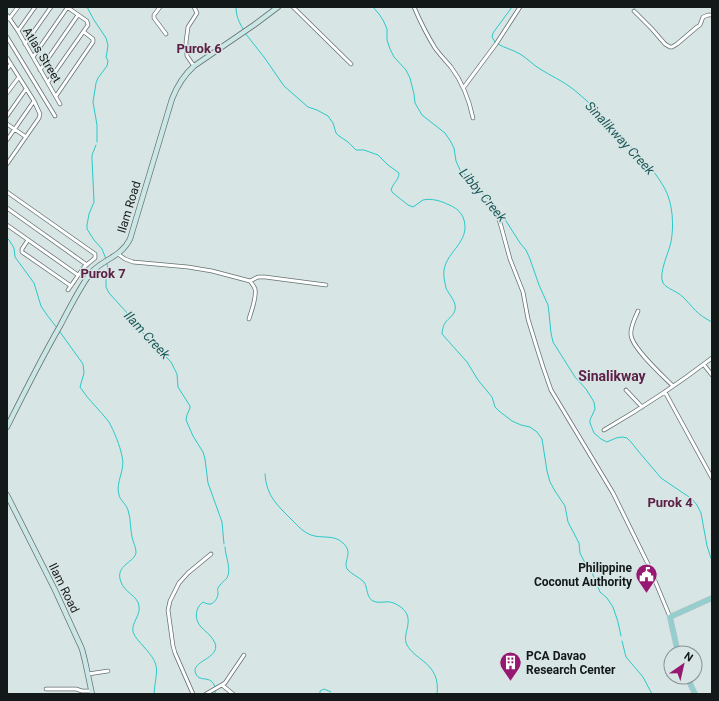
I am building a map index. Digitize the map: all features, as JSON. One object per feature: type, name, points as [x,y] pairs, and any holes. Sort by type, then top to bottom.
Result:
[{"type":"main road","points":[[676,645],[670,617],[712,598]]},
{"type":"street","points":[[9,19],[18,7]]},
{"type":"street","points":[[18,31],[35,7]]},
{"type":"street","points":[[25,44],[51,7]]},
{"type":"street","points":[[33,57],[67,7],[87,21],[88,24],[84,32],[48,82]]},
{"type":"street","points":[[160,7],[154,15],[154,18],[166,34]]},
{"type":"street","points":[[194,7],[197,13],[188,27],[186,46],[187,56],[194,66]]},
{"type":"street","name":"Ilam Road","points":[[7,427],[52,340],[87,279],[99,265],[118,254],[128,243],[176,90],[184,76],[194,66],[278,7]]},
{"type":"street","points":[[293,7],[351,64]]},
{"type":"street","points":[[414,7],[424,30],[436,50],[452,68],[464,87],[472,118]]},
{"type":"street","points":[[464,87],[496,44],[520,7]]},
{"type":"street","points":[[634,11],[665,44],[670,47],[677,44],[700,25],[703,17],[712,15]]},
{"type":"street","name":"Atlas Street","points":[[7,15],[18,31],[60,104]]},
{"type":"street","points":[[40,70],[78,15]]},
{"type":"street","points":[[56,96],[94,41],[84,32]]},
{"type":"street","points":[[7,37],[55,116]]},
{"type":"street","points":[[7,58],[40,114],[39,118],[7,164]]},
{"type":"street","points":[[7,69],[11,64]]},
{"type":"street","points":[[7,93],[19,77]]},
{"type":"street","points":[[7,116],[26,89]]},
{"type":"street","points":[[7,140],[34,102]]},
{"type":"street","points":[[7,124],[26,137]]},
{"type":"street","points":[[7,192],[95,254],[95,258],[86,264],[68,290]]},
{"type":"street","points":[[7,208],[86,264]]},
{"type":"street","points":[[498,216],[510,259],[523,292],[528,319],[542,367],[551,390],[613,493],[648,564],[670,617]]},
{"type":"street","points":[[7,225],[78,275]]},
{"type":"street","points":[[28,240],[22,249],[22,252],[71,286]]},
{"type":"street","points":[[118,254],[133,262],[188,267],[212,271],[250,281],[265,277],[326,285]]},
{"type":"street","points":[[249,319],[256,295],[256,290],[250,281]]},
{"type":"street","points":[[638,311],[631,330],[634,343],[673,386]]},
{"type":"street","points":[[604,430],[665,392],[712,358]]},
{"type":"street","points":[[704,365],[712,375]]},
{"type":"street","points":[[626,390],[642,407]]},
{"type":"street","points":[[665,392],[712,478]]},
{"type":"street","name":"Ilam Road","points":[[7,495],[55,590],[82,649],[92,692]]},
{"type":"street","points":[[193,694],[173,646],[168,606],[179,583],[188,573],[211,554]]},
{"type":"street","points":[[206,694],[222,685],[227,680],[244,655]]},
{"type":"street","points":[[88,674],[108,670]]},
{"type":"street","points":[[222,685],[233,694]]},
{"type":"street","points":[[46,689],[76,689],[92,692]]},
{"type":"waterway","name":"Ilam Creek","points":[[87,7],[106,38],[108,45],[106,57],[108,61],[107,66],[96,83],[93,102],[97,125],[97,142]]},
{"type":"waterway","points":[[236,7],[238,19],[243,29]]},
{"type":"waterway","name":"Libby Creek","points":[[373,7],[383,20],[387,29],[387,40],[394,57],[406,70],[410,78],[415,103],[422,115],[445,133],[454,148],[456,161],[460,170],[501,213],[526,250],[548,305],[553,342],[575,377],[586,389],[594,402],[595,409],[590,420],[594,433],[607,442],[616,438],[627,438],[661,478],[692,499],[701,513],[707,546],[712,561]]},
{"type":"waterway","name":"Sinalikway Creek","points":[[495,42],[492,37],[493,33],[512,7]]},
{"type":"waterway","points":[[245,33],[284,86],[308,107],[328,116],[333,123],[336,133],[356,150],[364,150],[378,155],[399,173],[398,178],[391,190],[393,193],[408,205],[413,207],[423,200],[433,200],[453,207],[462,215],[465,228],[464,234],[449,257],[444,272],[446,288],[454,301],[455,310],[444,325],[442,334],[467,362],[478,380],[492,397],[495,407],[512,421],[530,427],[537,432],[542,439],[550,482],[565,506],[568,522],[579,543],[580,553],[584,561],[591,570],[600,592],[607,598],[613,607],[621,636]]},
{"type":"waterway","name":"Sinalikway Creek","points":[[498,44],[520,54],[537,67],[573,89],[612,125],[655,173],[668,195],[673,222],[670,246],[662,274],[663,283],[681,295],[699,313],[712,322]]},
{"type":"waterway","name":"Ilam Creek","points":[[96,145],[92,155],[94,202],[89,214],[87,229],[102,249],[106,259]]},
{"type":"waterway","points":[[7,238],[14,248],[15,257],[34,283],[41,306],[57,328]]},
{"type":"waterway","name":"Ilam Creek","points":[[107,263],[108,272],[106,287],[109,293],[142,332],[171,362],[177,374],[178,387],[190,406],[186,420],[193,436],[203,452],[205,459],[208,483],[222,522],[224,544]]},
{"type":"waterway","points":[[60,332],[83,364],[84,373],[80,387],[109,422],[121,452],[123,466],[118,490],[120,497],[128,510],[136,552],[133,559],[120,572],[120,576],[121,582],[125,589],[136,599],[139,606],[139,613],[133,625],[133,632],[156,664],[154,694]]},
{"type":"waterway","points":[[265,474],[270,495],[282,510],[301,529],[311,535],[332,538],[343,543],[348,550],[346,563],[347,569],[364,582],[368,595],[373,601],[394,603],[402,608],[406,613],[408,617],[406,636],[407,645],[412,652],[426,663],[433,671],[437,684],[437,694]]},
{"type":"waterway","name":"Ilam Creek","points":[[215,687],[211,681],[200,678],[196,674],[195,670],[197,666],[214,653],[216,648],[212,638],[197,621],[196,614],[200,604],[203,602],[211,604],[215,601],[218,596],[218,588],[227,578],[229,567],[225,547]]},
{"type":"waterway","points":[[622,641],[626,657],[643,677],[652,694]]},
{"type":"waterway","points":[[320,694],[320,691],[324,689],[331,692]]},
{"type":"place","name":"Philippine Coconut Authority","points":[[647,594]]},
{"type":"place","name":"PCA Davao Research Center","points":[[510,682]]},
{"type":"district","name":"Purok 6","points":[[199,48]]},
{"type":"district","name":"Purok 7","points":[[103,273]]},
{"type":"district","name":"Sinalikway","points":[[612,376]]},
{"type":"district","name":"Purok 4","points":[[670,502]]}]
